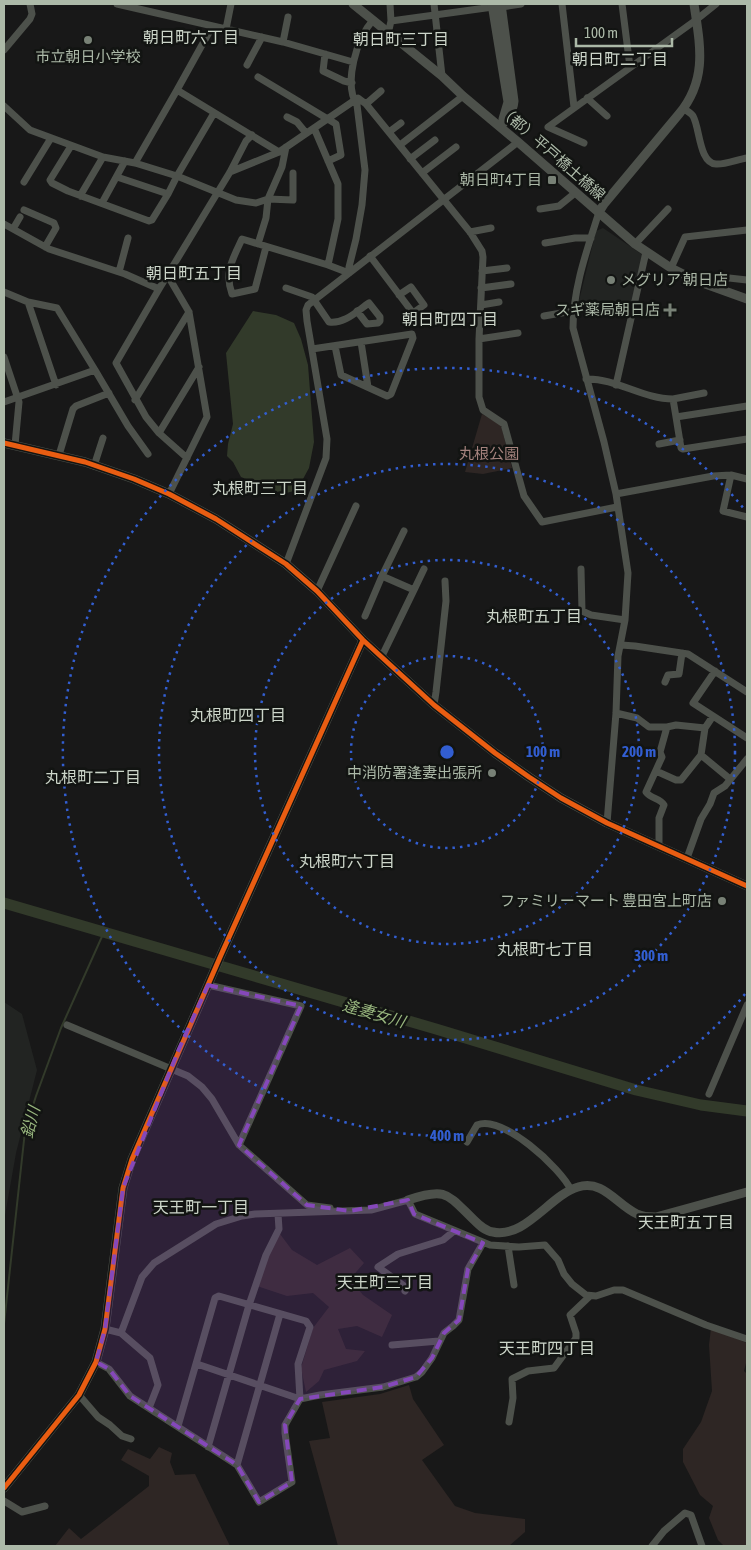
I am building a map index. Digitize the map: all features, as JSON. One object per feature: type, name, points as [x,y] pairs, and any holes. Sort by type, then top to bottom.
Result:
[{"type":"street","points":[[4,50],[30,19],[32,14],[30,4]]},
{"type":"street","points":[[117,4],[283,42],[353,62]]},
{"type":"street","points":[[226,29],[231,4]]},
{"type":"street","name":"（都）平戸橋土橋線","points":[[353,4],[442,76],[635,244],[672,268],[706,284],[747,299]]},
{"type":"street","points":[[388,34],[391,21],[390,4]]},
{"type":"street","points":[[434,4],[442,76]]},
{"type":"street","points":[[391,21],[497,5],[521,4]]},
{"type":"street","points":[[562,4],[574,107]]},
{"type":"street","points":[[622,4],[630,67]]},
{"type":"street","points":[[607,823],[616,713],[618,656],[621,645],[628,573],[616,506],[616,494],[573,328],[573,311],[581,271],[599,212],[684,109],[694,90],[700,70],[700,50],[694,4]]},
{"type":"street","points":[[584,143],[548,127],[716,4]]},
{"type":"street","points":[[497,5],[508,102],[500,127]]},
{"type":"street","points":[[283,42],[288,17]]},
{"type":"street","points":[[349,273],[362,206],[365,170],[357,105],[354,102],[352,83],[353,62],[368,26],[373,20]]},
{"type":"street","points":[[135,163],[212,27]]},
{"type":"street","points":[[247,65],[262,37]]},
{"type":"street","points":[[325,54],[323,71],[352,83]]},
{"type":"street","points":[[258,77],[329,118],[336,124],[341,155],[328,161]]},
{"type":"street","points":[[176,90],[279,152]]},
{"type":"street","points":[[366,104],[381,91]]},
{"type":"street","points":[[400,145],[463,96]]},
{"type":"street","points":[[230,172],[279,152],[358,98],[366,104],[470,232],[482,251],[479,396],[482,408],[490,416],[504,424],[524,496],[542,522],[616,506]]},
{"type":"street","points":[[587,98],[607,116]]},
{"type":"street","points":[[4,107],[30,130],[103,157],[135,163],[177,176],[236,200],[256,204],[268,200],[293,200],[293,173]]},
{"type":"street","points":[[684,109],[692,115],[699,130],[703,151],[710,161],[716,164],[747,158]]},
{"type":"street","points":[[71,146],[50,180],[52,183],[80,196],[149,221],[154,218],[214,113]]},
{"type":"street","points":[[287,117],[297,122],[306,133]]},
{"type":"street","points":[[389,132],[401,123]]},
{"type":"street","points":[[314,128],[338,184],[338,219],[328,265]]},
{"type":"street","points":[[186,458],[158,434],[136,400],[116,363],[230,172],[242,148],[252,135]]},
{"type":"street","points":[[24,182],[50,138]]},
{"type":"street","points":[[410,159],[435,140]]},
{"type":"street","points":[[286,564],[326,458],[327,440],[306,310],[308,305],[518,142]]},
{"type":"street","points":[[286,147],[282,167],[268,200],[266,218],[262,245],[255,290],[232,294],[228,284],[228,268],[242,239],[262,245],[328,265],[349,273]]},
{"type":"street","points":[[422,173],[456,147]]},
{"type":"street","points":[[80,196],[103,157]]},
{"type":"street","points":[[102,204],[125,161]]},
{"type":"street","points":[[117,177],[168,194]]},
{"type":"street","points":[[540,209],[559,206],[575,193]]},
{"type":"street","points":[[635,244],[668,209]]},
{"type":"street","points":[[24,210],[54,223],[56,226],[45,247]]},
{"type":"street","points":[[12,229],[20,217]]},
{"type":"street","points":[[4,224],[45,247],[118,272],[159,289]]},
{"type":"street","points":[[470,232],[491,228]]},
{"type":"street","points":[[672,268],[685,237],[747,230]]},
{"type":"street","points":[[118,272],[128,238]]},
{"type":"street","points":[[545,243],[575,238],[591,238]]},
{"type":"street","points":[[616,385],[646,252]]},
{"type":"street","points":[[370,256],[399,295]]},
{"type":"street","points":[[482,271],[507,268]]},
{"type":"street","points":[[168,276],[189,312],[207,417],[169,494]]},
{"type":"street","points":[[706,284],[720,277],[747,280]]},
{"type":"street","points":[[481,288],[511,284]]},
{"type":"street","points":[[286,288],[312,297],[329,322],[344,320],[356,312]]},
{"type":"street","points":[[4,292],[28,302],[57,308],[128,426],[148,454]]},
{"type":"street","points":[[28,302],[56,385]]},
{"type":"street","points":[[481,305],[499,302]]},
{"type":"street","points":[[544,316],[573,311]]},
{"type":"street","points":[[136,400],[189,312]]},
{"type":"street","points":[[479,339],[518,333]]},
{"type":"street","points":[[312,349],[412,334],[413,338],[391,394],[387,396],[341,375],[335,346]]},
{"type":"street","points":[[361,342],[368,387]]},
{"type":"street","points":[[4,357],[19,402],[15,445]]},
{"type":"street","points":[[158,434],[199,366]]},
{"type":"street","points":[[4,402],[95,370]]},
{"type":"street","points":[[586,379],[616,385],[656,398],[673,399],[704,393]]},
{"type":"street","points":[[58,455],[73,409],[76,406],[109,393]]},
{"type":"street","points":[[673,399],[681,448],[686,449],[747,439]]},
{"type":"street","points":[[676,417],[747,406]]},
{"type":"street","points":[[94,466],[103,438]]},
{"type":"street","points":[[659,444],[680,440]]},
{"type":"street","points":[[4,442],[94,466],[169,494],[216,519],[286,564],[317,591],[363,640],[434,705],[528,777],[561,798],[607,823],[747,886]]},
{"type":"street","points":[[616,494],[705,477],[731,475],[747,479]]},
{"type":"street","points":[[731,475],[723,511],[747,517]]},
{"type":"street","points":[[317,591],[356,506]]},
{"type":"street","points":[[365,616],[404,531]]},
{"type":"street","points":[[382,656],[424,569]]},
{"type":"street","points":[[581,569],[582,611],[591,615],[624,620]]},
{"type":"street","points":[[382,576],[414,590]]},
{"type":"street","points":[[434,705],[446,601],[445,581]]},
{"type":"street","points":[[4,1488],[79,1395],[96,1362],[106,1329],[123,1188],[132,1159],[221,955],[363,640]]},
{"type":"street","points":[[621,645],[688,654],[747,692]]},
{"type":"street","points":[[664,682],[668,675],[679,674],[682,653]]},
{"type":"street","points":[[715,670],[693,702],[747,738]]},
{"type":"street","points":[[616,713],[637,718],[649,727],[676,725],[704,728]]},
{"type":"street","points":[[656,771],[676,780],[681,780],[701,755],[704,728],[714,716]]},
{"type":"street","points":[[659,846],[659,818],[664,805],[662,801],[649,796],[646,792],[662,757],[660,752],[667,727]]},
{"type":"street","points":[[701,755],[730,779]]},
{"type":"street","points":[[687,858],[700,819],[710,804],[714,793],[725,786],[747,759]]},
{"type":"street","points":[[210,982],[301,1006],[239,1144]]},
{"type":"street","points":[[708,1094],[747,1005]]},
{"type":"street","points":[[67,1024],[188,1076],[202,1087],[212,1099],[239,1144],[307,1205],[326,1206],[338,1210]]},
{"type":"street","points":[[467,1142],[477,1125],[486,1122],[519,1137],[538,1151],[560,1173],[571,1190]]},
{"type":"street","points":[[121,1333],[142,1277],[154,1263],[216,1224],[242,1216],[338,1210],[371,1210],[429,1193],[441,1194],[458,1204],[482,1227],[492,1232],[500,1233],[510,1232],[522,1226],[571,1190],[587,1185],[596,1186],[606,1191],[628,1209],[646,1217],[656,1217],[747,1192]]},
{"type":"street","points":[[408,1200],[415,1214],[483,1243],[508,1246],[545,1245],[558,1260],[564,1274],[572,1284],[590,1296],[602,1295],[614,1290],[623,1290],[747,1340]]},
{"type":"street","points":[[208,1447],[249,1305],[266,1255],[279,1229],[278,1214]]},
{"type":"street","points":[[405,1291],[407,1288],[378,1267],[398,1254],[443,1240],[454,1231]]},
{"type":"street","points":[[197,1364],[300,1399],[383,1388],[416,1377],[432,1358],[444,1333],[459,1320],[468,1269],[483,1243]]},
{"type":"street","points":[[508,1246],[514,1285]]},
{"type":"street","points":[[96,1362],[109,1369],[130,1396],[237,1465],[259,1502],[279,1492],[292,1482],[285,1425],[300,1399],[298,1364],[310,1327],[306,1321],[219,1296],[215,1298],[178,1426]]},
{"type":"street","points":[[509,1422],[513,1398],[512,1379],[528,1371],[554,1368],[576,1338],[570,1315],[590,1296]]},
{"type":"street","points":[[237,1465],[280,1314]]},
{"type":"street","points":[[106,1329],[121,1333],[150,1358],[158,1385],[149,1408]]},
{"type":"street","points":[[392,1345],[439,1340]]},
{"type":"street","points":[[79,1395],[98,1418],[110,1425],[122,1436],[130,1439]]},
{"type":"street","points":[[4,1502],[22,1512],[45,1506]]},
{"type":"street","points":[[652,1546],[664,1531],[685,1513],[691,1514],[699,1545]]},
{"type":"highlighted area","points":[[208,985],[301,1006],[239,1145],[307,1205],[350,1211],[408,1200],[414,1214],[483,1243],[468,1269],[459,1320],[444,1333],[432,1358],[416,1377],[383,1387],[300,1399],[285,1425],[292,1482],[259,1502],[237,1465],[130,1396],[109,1369],[96,1362],[105,1329],[123,1188],[179,1049]]},
{"type":"shaded area","name":"メグリア 朝日店","points":[[603,228],[643,255],[629,315],[578,305],[596,231]]},
{"type":"shaded area","points":[[253,311],[276,315],[294,323],[301,339],[308,365],[314,442],[309,468],[297,490],[283,494],[241,477],[233,462],[227,456],[233,424],[226,353]]},
{"type":"shaded area","points":[[4,1002],[22,1014],[37,1070],[16,1153],[4,1221]]},
{"type":"green space","name":"丸根公園","points":[[482,414],[501,425],[512,468],[483,474],[465,472]]},
{"type":"green space","points":[[280,1234],[292,1250],[317,1265],[350,1248],[364,1263],[350,1279],[363,1295],[392,1315],[382,1337],[357,1326],[338,1329],[346,1349],[365,1351],[357,1361],[324,1370],[319,1381],[306,1392],[301,1368],[313,1328],[329,1307],[313,1293],[287,1296],[257,1286],[267,1255]]},
{"type":"green space","points":[[711,1328],[747,1343],[747,1359],[744,1371],[747,1374],[747,1546],[724,1546],[718,1540],[709,1518],[713,1506],[700,1495],[683,1462],[683,1449],[701,1422],[712,1391],[709,1345]]},
{"type":"green space","points":[[409,1385],[413,1399],[444,1445],[422,1460],[455,1506],[475,1513],[525,1519],[525,1532],[509,1546],[338,1546],[309,1441],[330,1438],[322,1402],[380,1394]]},
{"type":"green space","points":[[159,1447],[172,1453],[170,1462],[175,1475],[195,1474],[230,1546],[55,1546],[69,1528],[81,1539],[149,1486],[149,1476],[121,1460],[128,1449],[150,1459]]},
{"type":"waterway","name":"逢妻女川","points":[[4,903],[436,1029],[636,1090],[701,1105],[747,1111]]},
{"type":"waterway","name":"鉛川","points":[[4,1324],[25,1131],[61,1028],[104,932]]},
{"type":"cycle path","points":[[4,443],[85,462],[134,479],[169,494],[216,519],[286,564],[317,591],[363,640],[434,705],[529,777],[561,798],[607,823],[747,886]]},
{"type":"cycle path","points":[[4,1488],[79,1395],[96,1362],[105,1329],[123,1188],[132,1159],[221,955],[363,640]]},
{"type":"place","name":"市立朝日小学校","points":[[88,40]]},
{"type":"place","name":"朝日町4丁目","points":[[552,180]]},
{"type":"place","name":"メグリア 朝日店","points":[[611,280]]},
{"type":"place","name":"スギ薬局朝日店","points":[[670,310]]},
{"type":"place","name":"中消防署逢妻出張所","points":[[492,773]]},
{"type":"place","name":"ファミリーマート 豊田宮上町店","points":[[722,901]]},
{"type":"district","name":"朝日町六丁目","points":[[191,37]]},
{"type":"district","name":"朝日町三丁目","points":[[401,39]]},
{"type":"district","name":"朝日町二丁目","points":[[620,59]]},
{"type":"district","name":"朝日町五丁目","points":[[194,273]]},
{"type":"district","name":"朝日町四丁目","points":[[450,319]]},
{"type":"district","name":"丸根町三丁目","points":[[260,488]]},
{"type":"district","name":"丸根町五丁目","points":[[534,616]]},
{"type":"district","name":"丸根町四丁目","points":[[238,715]]},
{"type":"district","name":"丸根町二丁目","points":[[93,777]]},
{"type":"district","name":"丸根町六丁目","points":[[347,861]]},
{"type":"district","name":"丸根町七丁目","points":[[545,949]]},
{"type":"district","name":"天王町一丁目","points":[[201,1207]]},
{"type":"district","name":"天王町五丁目","points":[[686,1222]]},
{"type":"district","name":"天王町三丁目","points":[[385,1282]]},
{"type":"district","name":"天王町四丁目","points":[[547,1348]]}]
